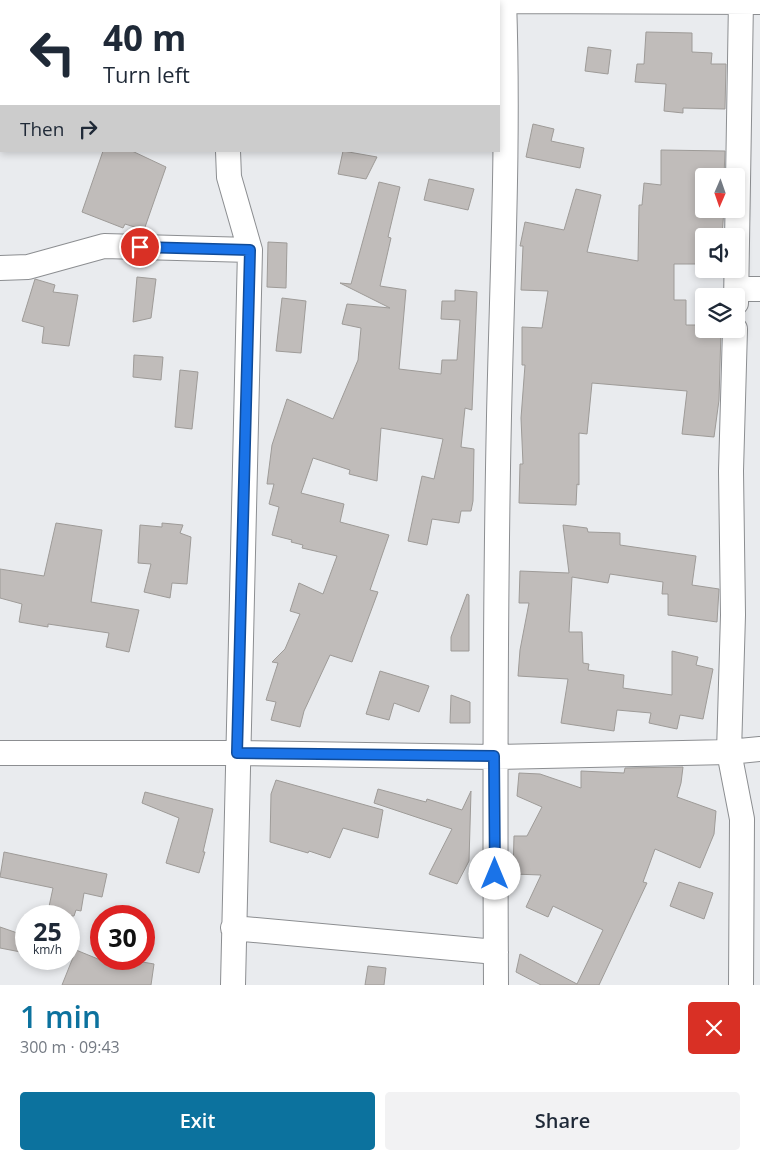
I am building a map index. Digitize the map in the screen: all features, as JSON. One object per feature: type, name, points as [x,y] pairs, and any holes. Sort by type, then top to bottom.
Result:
[{"type":"street","points":[[500,1],[747,1],[736,288]]},
{"type":"street","points":[[496,985],[494,756],[499,416],[506,188],[506,65],[500,17]]},
{"type":"street","points":[[228,152],[229,177],[250,250],[233,985]]},
{"type":"street","points":[[0,268],[28,267],[104,246],[250,250]]},
{"type":"street","points":[[745,293],[760,289]]},
{"type":"street","points":[[736,338],[731,471],[733,615],[729,752],[742,819],[741,985]]},
{"type":"street","points":[[0,753],[494,756],[729,752],[760,749]]},
{"type":"street","points":[[233,928],[496,952]]},
{"type":"building","points":[[646,32],[692,33],[692,52],[712,53],[711,64],[726,64],[725,109],[683,108],[683,113],[664,111],[666,84],[635,82],[637,64],[644,64]]},
{"type":"building","points":[[588,47],[611,50],[608,74],[585,71]]},
{"type":"building","points":[[533,124],[554,129],[551,141],[584,148],[580,168],[526,157]]},
{"type":"building","points":[[661,150],[725,151],[724,168],[695,168],[695,218],[723,218],[723,228],[695,228],[695,264],[674,264],[674,300],[686,300],[686,325],[695,325],[695,338],[721,338],[719,400],[714,437],[682,434],[687,391],[592,383],[587,434],[579,433],[579,485],[577,484],[576,505],[519,503],[520,464],[523,464],[521,418],[525,365],[522,365],[522,327],[542,328],[548,291],[521,290],[523,246],[520,246],[525,222],[564,230],[576,189],[601,195],[587,252],[638,261],[639,205],[642,205],[644,183],[661,185]]},
{"type":"building","points":[[103,152],[134,152],[166,167],[144,230],[125,224],[123,228],[82,212]]},
{"type":"building","points":[[343,152],[377,157],[366,179],[338,174]]},
{"type":"building","points":[[429,179],[474,189],[468,210],[424,200]]},
{"type":"building","points":[[379,182],[400,187],[388,237],[391,238],[380,286],[406,290],[399,369],[441,374],[442,360],[457,360],[460,320],[441,319],[442,301],[455,301],[455,290],[477,292],[472,410],[465,408],[461,447],[474,449],[473,501],[471,511],[461,511],[459,523],[432,519],[427,545],[408,541],[422,476],[434,479],[443,439],[381,428],[377,481],[349,474],[350,470],[313,458],[301,493],[344,504],[340,522],[389,535],[370,590],[378,592],[352,662],[330,655],[304,711],[300,727],[271,720],[276,702],[266,700],[278,663],[272,662],[285,649],[300,614],[290,611],[299,583],[323,594],[337,556],[302,548],[303,545],[291,542],[292,540],[272,535],[279,507],[269,504],[274,484],[267,484],[272,445],[287,399],[333,419],[358,360],[361,328],[342,324],[347,304],[390,308],[340,283],[351,284]]},
{"type":"building","points":[[268,242],[287,243],[286,288],[267,287]]},
{"type":"building","points":[[137,277],[156,279],[151,318],[133,322]]},
{"type":"building","points":[[35,279],[55,285],[53,292],[78,295],[69,346],[42,343],[44,327],[22,321]]},
{"type":"building","points":[[282,298],[306,301],[301,353],[276,351]]},
{"type":"building","points":[[134,355],[163,357],[161,380],[133,377]]},
{"type":"building","points":[[180,370],[198,372],[192,429],[175,427]]},
{"type":"building","points":[[56,523],[102,530],[91,602],[139,610],[129,652],[106,647],[109,633],[48,624],[48,627],[19,622],[22,604],[0,598],[0,569],[44,576]]},
{"type":"building","points":[[162,523],[183,525],[180,533],[191,537],[187,584],[172,583],[170,598],[144,592],[151,564],[138,563],[140,525],[162,527]]},
{"type":"building","points":[[563,525],[587,528],[588,532],[620,533],[620,545],[696,556],[692,585],[719,589],[717,622],[668,615],[668,594],[662,594],[663,582],[610,574],[608,583],[572,577],[569,632],[582,632],[583,663],[589,664],[588,670],[624,675],[623,688],[672,695],[672,651],[698,657],[696,665],[713,669],[703,719],[680,715],[677,729],[649,723],[651,713],[617,710],[614,731],[561,723],[568,679],[518,676],[520,650],[529,603],[519,603],[520,571],[569,573]]},
{"type":"building","points":[[467,594],[469,595],[469,651],[451,651],[451,637]]},
{"type":"building","points":[[380,671],[429,686],[419,712],[394,703],[389,720],[366,714]]},
{"type":"building","points":[[451,695],[470,702],[470,723],[450,723]]},
{"type":"building","points":[[683,767],[677,797],[716,811],[714,834],[700,868],[655,849],[643,882],[647,883],[599,985],[541,985],[516,972],[520,954],[577,984],[603,930],[553,906],[548,917],[526,907],[541,875],[513,874],[514,836],[527,836],[542,807],[517,796],[519,773],[540,774],[581,788],[581,771],[624,773],[625,768]]},
{"type":"building","points":[[276,780],[383,810],[378,838],[343,828],[330,858],[270,842],[271,794]]},
{"type":"building","points":[[378,789],[426,802],[427,799],[462,810],[471,791],[469,861],[457,884],[429,874],[452,829],[374,803]]},
{"type":"building","points":[[145,792],[213,809],[199,873],[166,863],[179,818],[142,803]]},
{"type":"building","points":[[4,852],[107,874],[102,897],[84,893],[81,911],[80,905],[49,905],[53,888],[0,877]]},
{"type":"building","points":[[679,882],[713,893],[704,919],[670,906]]},
{"type":"building","points":[[0,927],[15,932],[15,951],[0,948]]},
{"type":"building","points":[[80,952],[90,956],[90,970],[153,970],[151,985],[62,985],[68,970],[80,970]]},
{"type":"building","points":[[368,966],[386,968],[384,985],[365,985]]},
{"type":"route","points":[[140,247],[250,250],[237,753],[494,756],[495,874]]}]
